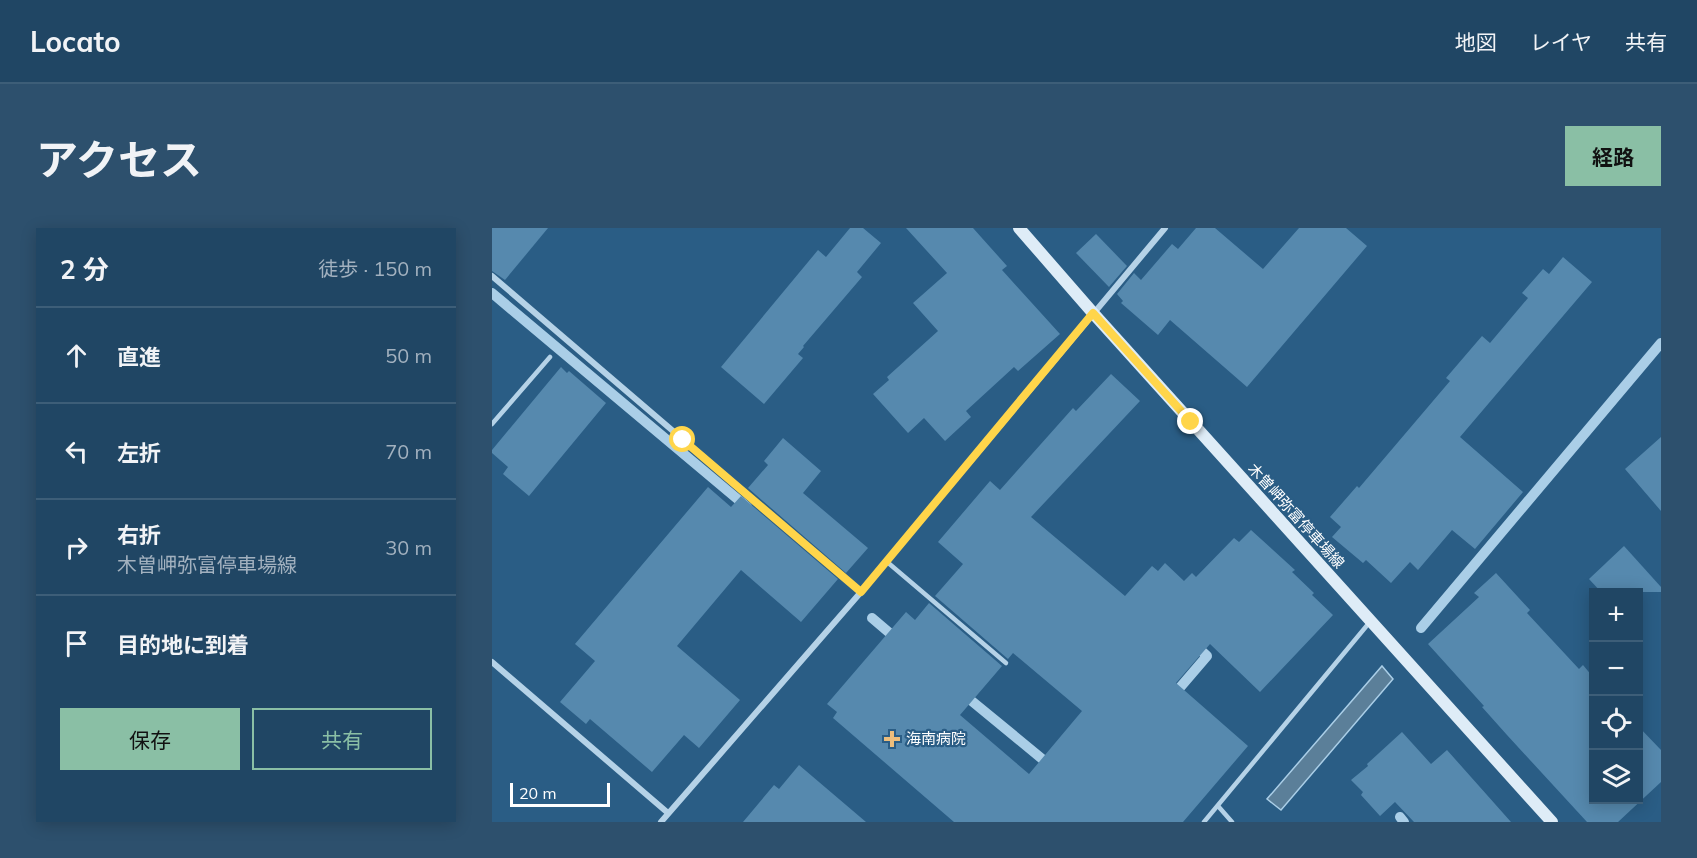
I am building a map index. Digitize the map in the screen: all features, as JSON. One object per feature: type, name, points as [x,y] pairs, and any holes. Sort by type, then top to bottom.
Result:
[{"type":"main road","name":"木曽岬弥富停車場線","points":[[1019,228],[1552,822]]},
{"type":"street","points":[[661,822],[861,592],[1165,228]]},
{"type":"street","points":[[492,276],[861,592]]},
{"type":"street","points":[[492,662],[668,813]]},
{"type":"lane","points":[[492,424],[550,357]]},
{"type":"lane","points":[[886,561],[1006,663]]},
{"type":"lane","points":[[1204,822],[1371,621]]},
{"type":"lane","points":[[1218,806],[1232,822]]},
{"type":"water","points":[[1382,666],[1393,679],[1281,810],[1267,799]]},
{"type":"building","points":[[492,228],[548,228],[505,280],[492,271]]},
{"type":"building","points":[[850,228],[863,228],[881,243],[857,272],[862,277],[803,346],[798,354],[803,358],[764,404],[721,367],[818,250],[826,257]]},
{"type":"building","points":[[906,228],[973,228],[1007,266],[1002,270],[1060,334],[1018,371],[1014,367],[966,411],[971,417],[945,441],[924,418],[908,433],[873,394],[889,380],[887,377],[938,331],[913,303],[947,273]]},
{"type":"building","points":[[1196,228],[1215,228],[1263,269],[1299,228],[1346,228],[1367,246],[1247,387],[1170,320],[1158,335],[1121,303],[1123,301],[1117,294],[1134,273],[1141,280],[1172,244],[1178,249]]},
{"type":"building","points":[[1096,234],[1127,266],[1109,287],[1076,253]]},
{"type":"building","points":[[1563,257],[1592,282],[1460,437],[1523,492],[1475,549],[1452,530],[1418,570],[1410,562],[1391,583],[1366,560],[1363,563],[1332,537],[1341,527],[1330,517],[1357,486],[1359,488],[1450,381],[1446,378],[1482,336],[1490,343],[1528,298],[1522,293],[1543,269],[1549,274]]},
{"type":"building","points":[[561,367],[567,373],[569,371],[606,403],[529,496],[503,474],[508,467],[492,453],[492,450]]},
{"type":"building","points":[[1111,374],[1140,401],[1031,517],[1125,596],[1152,566],[1158,571],[1165,563],[1184,581],[1192,573],[1196,577],[1234,538],[1239,542],[1251,530],[1295,570],[1292,572],[1333,615],[1260,692],[1210,644],[1176,683],[1248,746],[1183,822],[954,822],[833,718],[837,712],[827,704],[906,612],[915,620],[929,603],[1002,666],[960,715],[1029,774],[1082,711],[1013,653],[1008,659],[935,596],[963,564],[938,542],[990,481],[1000,490],[1073,408],[1076,411]]},
{"type":"building","points":[[1661,437],[1661,511],[1625,469]]},
{"type":"building","points":[[783,438],[821,471],[803,493],[868,548],[846,573],[748,488],[768,465],[764,461]]},
{"type":"building","points":[[708,487],[731,507],[741,496],[838,579],[801,622],[741,570],[677,646],[740,700],[699,748],[684,735],[652,772],[590,719],[586,724],[560,702],[595,661],[575,644]]},
{"type":"building","points":[[1624,546],[1661,587],[1661,592],[1643,592],[1643,588],[1597,588],[1589,579]]},
{"type":"building","points":[[1496,573],[1530,610],[1527,613],[1579,669],[1583,665],[1589,672],[1589,804],[1637,804],[1618,822],[1587,822],[1428,644],[1479,597],[1474,593]]},
{"type":"building","points":[[1643,731],[1661,750],[1661,782],[1643,799]]},
{"type":"building","points":[[1402,732],[1431,764],[1447,750],[1511,822],[1414,822],[1395,802],[1380,816],[1361,795],[1363,792],[1351,780]]},
{"type":"building","points":[[799,765],[866,822],[743,822],[774,785],[779,789]]},
{"type":"waterway","points":[[492,293],[747,507]]},
{"type":"waterway","points":[[1421,628],[1661,343]]},
{"type":"waterway","points":[[872,618],[899,641]]},
{"type":"waterway","points":[[1171,698],[1207,656],[1193,643]]},
{"type":"waterway","points":[[962,693],[1052,767]]},
{"type":"waterway","points":[[1400,817],[1404,822]]},
{"type":"place","name":"海南病院","points":[[892,739]]},
{"type":"route","points":[[683,440],[861,592],[1093,313],[1191,422]]}]
